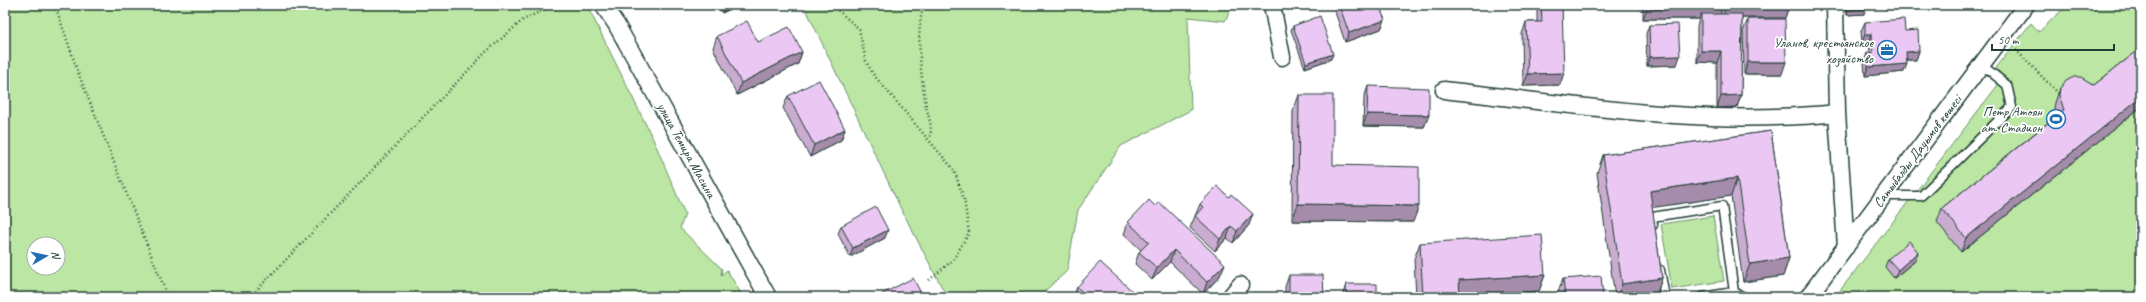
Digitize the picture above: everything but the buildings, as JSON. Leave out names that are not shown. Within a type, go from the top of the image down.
[{"type":"street","name":"улица Темира Масина","points":[[603,5],[616,24],[768,297]]},
{"type":"street","points":[[1272,5],[1282,57]]},
{"type":"street","points":[[1834,5],[1837,113],[1846,247]]},
{"type":"street","name":"Сатыбалды Дауымов көшесі","points":[[1808,297],[2026,5]]},
{"type":"street","points":[[1444,90],[1602,109],[1707,118],[1789,118],[1837,113]]},
{"type":"lane","points":[[1884,196],[1921,196],[2012,108],[2007,85],[1982,64]]},
{"type":"lane","points":[[1654,231],[1652,217],[1722,206],[1734,292]]},
{"type":"lane","points":[[1659,261],[1665,297]]},
{"type":"lane","points":[[1704,297],[1734,292],[1744,297]]},
{"type":"path","points":[[56,5],[79,75],[168,297]]},
{"type":"path","points":[[250,297],[486,52],[523,20],[553,5]]},
{"type":"path","points":[[832,5],[859,29],[866,62],[869,68],[954,170],[964,199],[969,232],[953,260],[928,281]]},
{"type":"path","points":[[924,5],[921,13],[920,38],[925,102],[932,125],[930,140]]},
{"type":"path","points":[[2013,47],[2060,95]]},
{"type":"green space","points":[[5,5],[587,5],[654,141],[685,214],[680,228],[722,269],[721,275],[727,270],[743,297],[5,297]]},
{"type":"green space","points":[[804,5],[1233,5],[1225,21],[1188,17],[1191,110],[1121,146],[1078,210],[1067,271],[1038,297],[947,297],[900,207]]},
{"type":"green space","name":"Петр Атоян ат. Стадион","points":[[2067,5],[2141,5],[2141,297],[1835,297],[2004,77],[1996,68],[2031,23],[2039,32]]},
{"type":"green space","points":[[1713,216],[1724,281],[1672,289],[1661,224]]},
{"type":"place","name":"Уланов, крестьянское хозяйство","points":[[1887,50]]},
{"type":"place","name":"Петр Атоян ат. Стадион","points":[[2056,119]]}]
